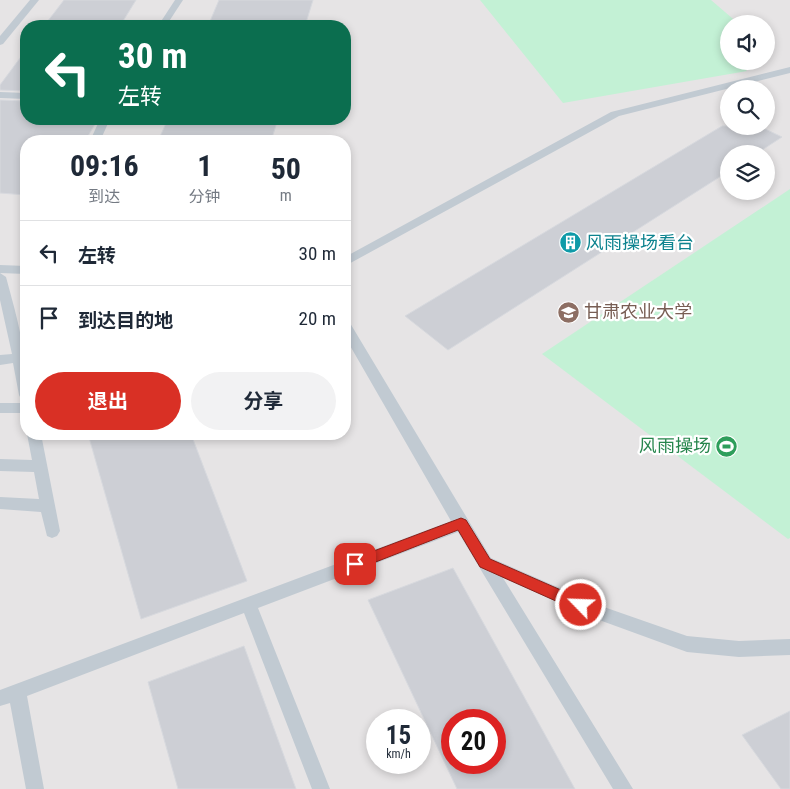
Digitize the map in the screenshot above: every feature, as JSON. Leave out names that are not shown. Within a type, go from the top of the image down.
[{"type":"lane","points":[[0,42],[35,0]]},
{"type":"lane","points":[[166,20],[179,0]]},
{"type":"lane","points":[[351,259],[615,114],[790,70]]},
{"type":"lane","points":[[0,95],[20,96]]},
{"type":"lane","points":[[0,269],[20,270]]},
{"type":"lane","points":[[0,277],[12,321],[20,363]]},
{"type":"lane","points":[[351,336],[461,524],[624,789]]},
{"type":"lane","points":[[0,360],[19,358]]},
{"type":"lane","points":[[0,408],[20,408]]},
{"type":"lane","points":[[35,440],[52,531]]},
{"type":"lane","points":[[0,465],[40,466]]},
{"type":"lane","points":[[0,503],[48,506]]},
{"type":"lane","points":[[35,789],[8,694],[461,524]]},
{"type":"lane","points":[[485,563],[597,612],[687,644],[739,649],[790,647]]},
{"type":"lane","points":[[249,605],[321,789]]},
{"type":"shaded area","name":"甘肃农业大学","points":[[0,0],[790,0],[790,789],[0,789]]},
{"type":"green space","points":[[480,0],[711,0],[728,15],[720,15],[720,70],[747,71],[563,103]]},
{"type":"green space","name":"风雨操场","points":[[790,189],[790,538],[788,539],[542,354]]},
{"type":"building","points":[[64,0],[136,0],[124,20],[49,20]]},
{"type":"building","points":[[219,0],[313,0],[307,20],[211,20]]},
{"type":"building","points":[[20,58],[20,91],[0,90],[0,85]]},
{"type":"building","points":[[0,100],[20,101],[20,125],[94,125],[89,135],[20,135],[20,195],[0,193]]},
{"type":"building","points":[[165,125],[276,125],[273,135],[161,135]]},
{"type":"building","name":"风雨操场看台","points":[[720,127],[720,135],[775,134],[782,137],[770,145],[720,145],[720,177],[448,350],[405,316]]},
{"type":"building","points":[[90,440],[193,440],[247,581],[141,619]]},
{"type":"building","points":[[453,568],[575,789],[457,789],[450,774],[506,774],[506,709],[441,709],[441,755],[431,734],[431,709],[419,709],[368,600]]},
{"type":"building","points":[[244,646],[296,789],[178,789],[148,682]]},
{"type":"building","points":[[790,711],[790,789],[781,789],[742,735]]},
{"type":"place","name":"风雨操场看台","points":[[570,243]]},
{"type":"place","name":"甘肃农业大学","points":[[568,312]]},
{"type":"place","name":"风雨操场","points":[[727,446]]},
{"type":"route","points":[[355,564],[461,524],[485,563],[581,605]]}]
